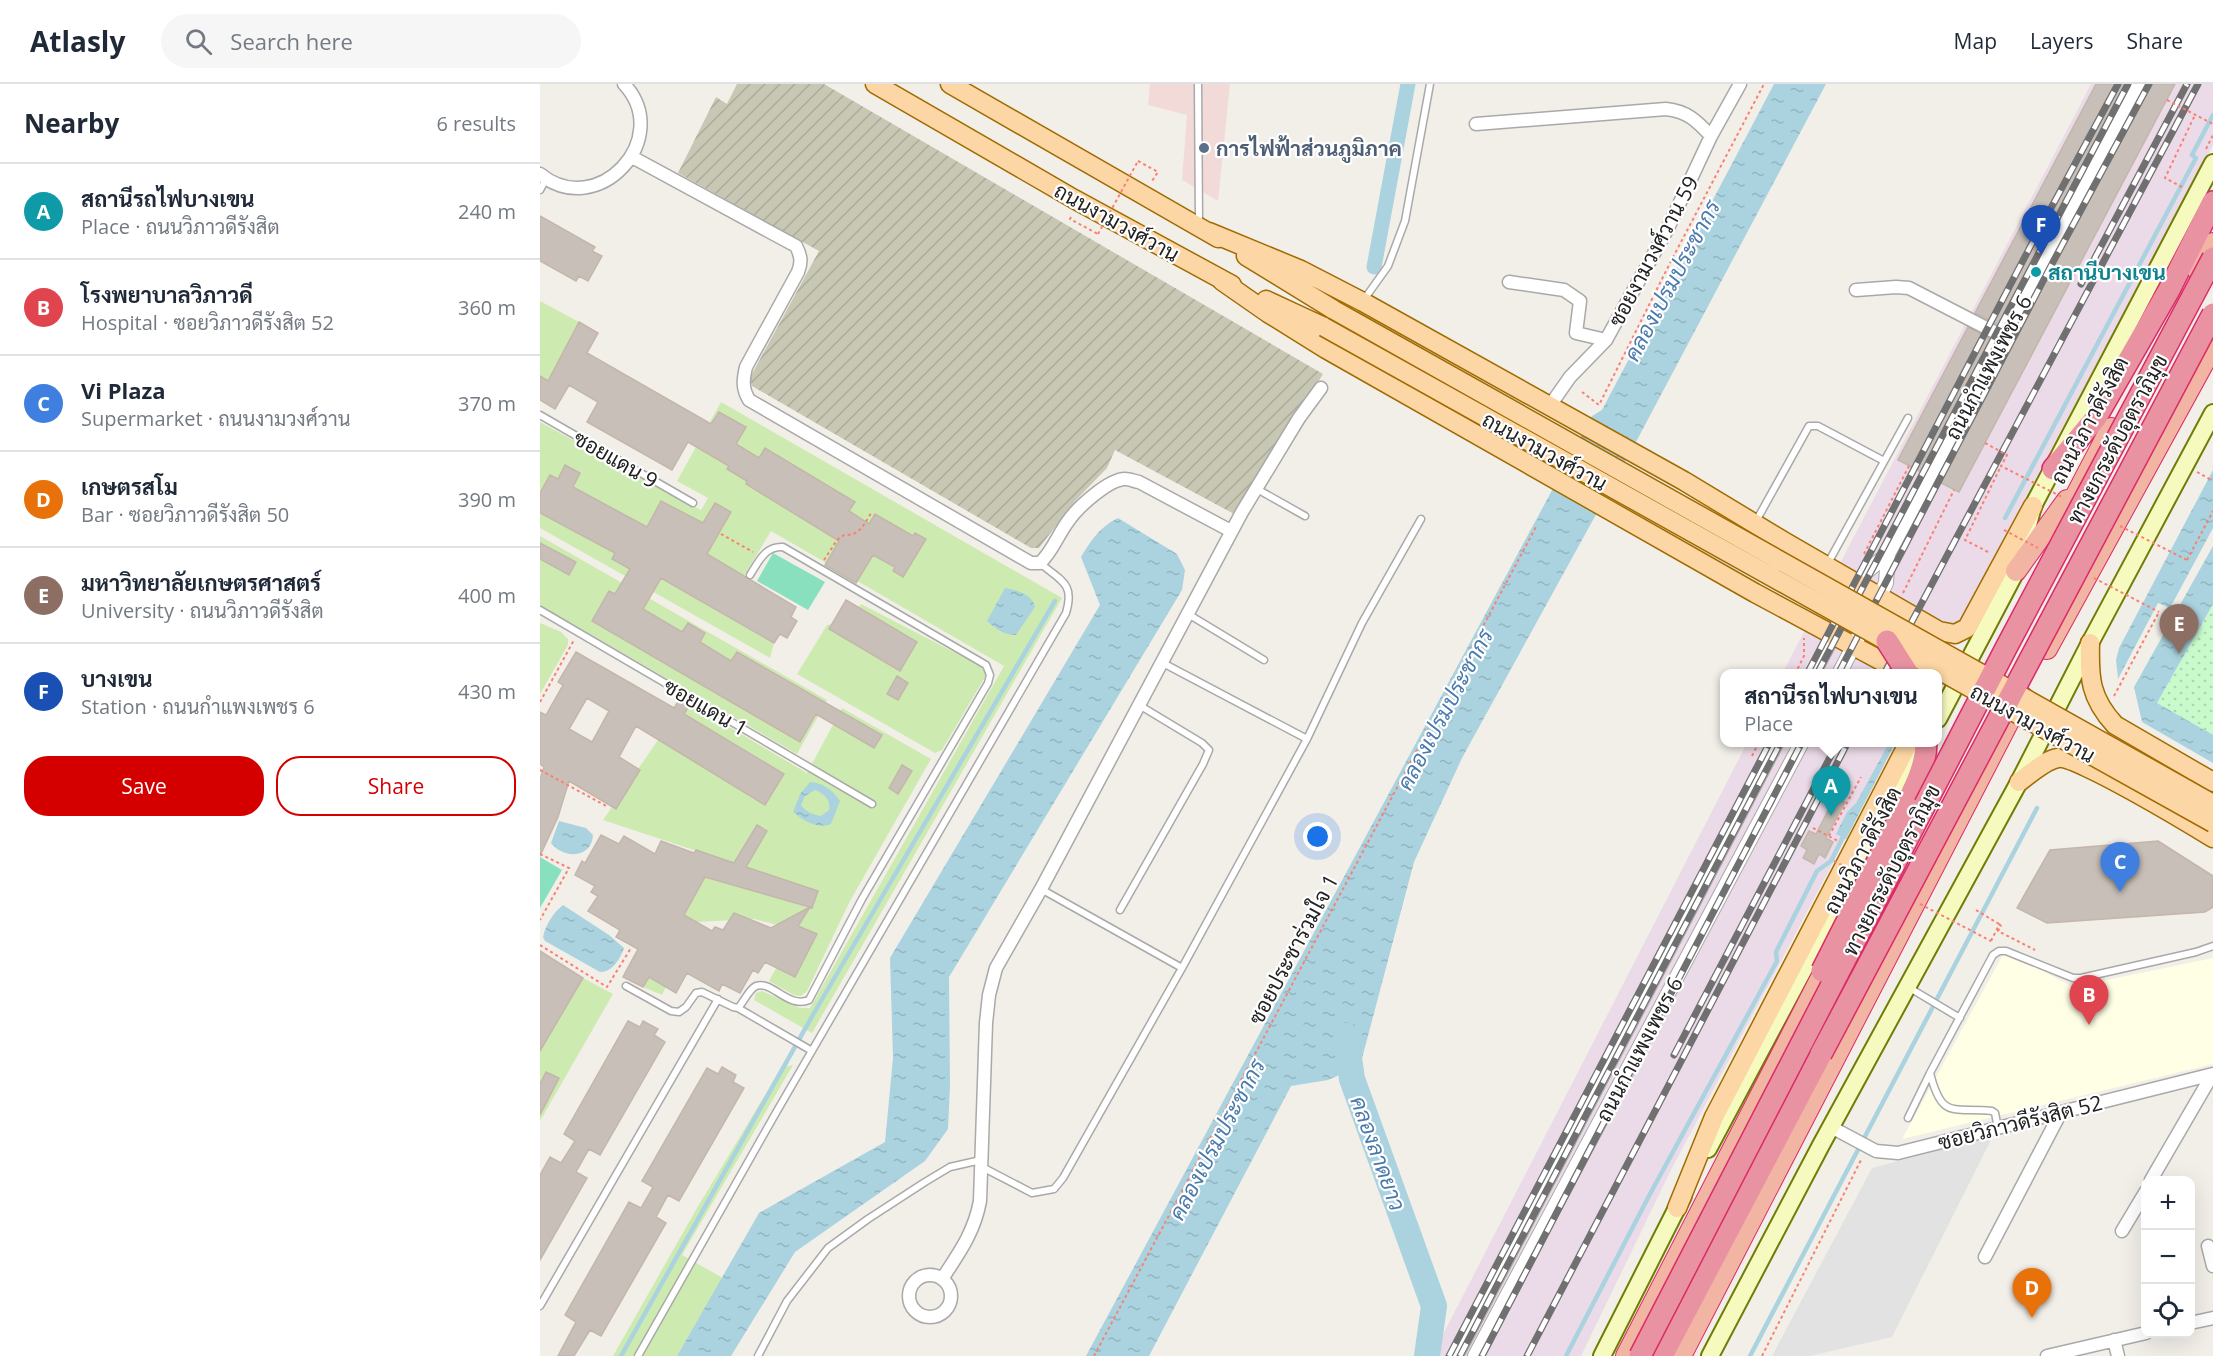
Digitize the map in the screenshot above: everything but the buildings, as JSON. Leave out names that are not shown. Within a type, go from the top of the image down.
[{"type":"highway","points":[[2053,469],[2095,419],[2169,290],[2213,202]]},
{"type":"highway","name":"ถนนวิภาวดีรังสิต","points":[[1626,1356],[1822,974],[2000,645],[2086,475],[2213,243]]},
{"type":"highway","name":"ทางยกระดับอุตราภิมุข","points":[[1639,1356],[1995,669],[2213,258]]},
{"type":"highway","name":"ทางยกระดับอุตราภิมุข","points":[[1662,1356],[2213,314]]},
{"type":"highway","points":[[1681,1356],[2039,664],[2213,346]]},
{"type":"highway","points":[[2016,571],[2086,475]]},
{"type":"highway","points":[[1887,641],[1905,669]]},
{"type":"highway","points":[[1639,1356],[1731,1152],[1918,780],[1926,747]]},
{"type":"main road","name":"ถนนงามวงศ์วาน","points":[[875,84],[1222,281],[1324,327],[1937,669]]},
{"type":"main road","name":"ถนนงามวงศ์วาน","points":[[950,84],[1204,230],[1334,310],[2213,804]]},
{"type":"main road","name":"ถนนวิภาวดีรังสิต","points":[[1942,711],[2016,571],[2029,498],[2053,469],[2208,158]]},
{"type":"main road","points":[[1204,230],[1301,270],[1363,302],[1684,481],[1939,631],[1955,634],[1967,628],[2029,498]]},
{"type":"main road","points":[[1222,281],[1326,349],[1516,459],[1893,669]]},
{"type":"main road","points":[[1710,1356],[1831,1127],[2019,782],[2090,643],[2213,413]]},
{"type":"main road","points":[[1755,593],[1781,601],[1791,598],[1807,566],[1804,559],[1785,542]]},
{"type":"main road","points":[[2090,643],[2089,674],[2094,694],[2106,715],[2115,725],[2213,782]]},
{"type":"main road","name":"ถนนงามวงศ์วาน","points":[[1942,672],[2213,823]]},
{"type":"main road","points":[[2103,776],[2092,762],[2088,746],[2094,731],[2100,727],[2115,725]]},
{"type":"main road","points":[[1677,1209],[1714,1117],[1906,747]]},
{"type":"main road","name":"ถนนวิภาวดีรังสิต","points":[[1602,1356],[1677,1209],[1922,747]]},
{"type":"main road","points":[[2019,782],[2057,758],[2068,758],[2213,838]]},
{"type":"street","points":[[542,181],[584,188],[603,183],[620,172],[632,157],[639,139],[641,121],[636,102],[624,84]]},
{"type":"street","name":"ซอยงามวงศ์วาน 59","points":[[1549,406],[1570,377],[1606,340],[1668,228],[1711,136],[1740,84]]},
{"type":"street","name":"ถนนกำแพงเพชร 6","points":[[1816,669],[1866,572],[1888,554],[2138,84]]},
{"type":"street","points":[[1476,124],[1666,109],[1679,110],[1692,117],[1711,136]]},
{"type":"street","points":[[632,157],[796,246],[801,263],[798,272],[746,367],[742,381],[749,400],[1031,563],[1040,563],[1046,557],[1069,519],[1089,500],[1111,484],[1124,479],[1139,482],[1232,531]]},
{"type":"street","points":[[1509,282],[1563,290],[1580,301],[1576,333],[1606,340]]},
{"type":"street","points":[[1856,290],[1909,288],[2004,337]]},
{"type":"street","points":[[942,1279],[962,1250],[976,1223],[980,1202],[989,995],[996,968],[1041,889],[1256,488],[1299,418],[1321,388]]},
{"type":"street","name":"ถนนกำแพงเพชร 6","points":[[1842,669],[1886,584],[1888,554]]},
{"type":"street","name":"ถนนกำแพงเพชร 6","points":[[1456,1356],[1774,747]]},
{"type":"street","name":"ถนนกำแพงเพชร 6","points":[[1475,1356],[1799,747]]},
{"type":"street","points":[[2153,1176],[2212,1074]]},
{"type":"street","name":"ซอยวิภาวดีรังสิต 52","points":[[1831,1127],[1868,1146],[1887,1153],[1898,1153],[2212,1074]]},
{"type":"street","points":[[1985,1257],[2061,1112]]},
{"type":"street","points":[[2122,1231],[2141,1198]]},
{"type":"street","points":[[2208,1246],[2213,1266]]},
{"type":"street","points":[[2195,1322],[2213,1318]]},
{"type":"street","points":[[2047,1356],[2141,1334]]},
{"type":"street","points":[[2114,1340],[2118,1356]]},
{"type":"lane","points":[[1198,84],[1204,230]]},
{"type":"lane","points":[[1363,302],[1388,266],[1405,221],[1430,84]]},
{"type":"lane","name":"ซอยแดน 9","points":[[540,415],[693,503]]},
{"type":"lane","points":[[1826,566],[1908,418]]},
{"type":"lane","points":[[1755,524],[1809,426],[1818,426],[1884,461]]},
{"type":"lane","points":[[1256,488],[1305,516]]},
{"type":"lane","points":[[758,1356],[787,1301],[828,1248],[868,1219],[950,1167],[981,1164],[1032,1193],[1054,1189],[1063,1178],[1182,968],[1307,739],[1362,623],[1421,519]]},
{"type":"lane","points":[[738,1008],[751,989],[757,985],[765,986],[790,1000],[802,1003],[809,1000],[862,899],[988,683],[990,675],[986,665],[974,657],[783,547],[771,548],[750,575]]},
{"type":"lane","points":[[638,1356],[1066,613],[1070,592],[1066,585],[1040,563]]},
{"type":"lane","name":"ซอยแดน 1","points":[[540,610],[872,804]]},
{"type":"lane","points":[[1187,613],[1264,660]]},
{"type":"lane","points":[[1161,662],[1307,739]]},
{"type":"lane","points":[[1120,910],[1209,750],[1203,743],[1138,705]]},
{"type":"lane","points":[[1041,889],[1182,968]]},
{"type":"lane","points":[[1908,1118],[1993,955],[2000,951],[2006,951],[2073,978],[2081,978],[2213,946]]},
{"type":"lane","points":[[626,986],[671,1011],[679,1012],[686,1007],[696,993],[702,992],[738,1008],[812,1051]]},
{"type":"lane","points":[[1907,987],[1960,1018]]},
{"type":"lane","points":[[540,1306],[718,999]]},
{"type":"lane","points":[[1930,1073],[1934,1089],[1942,1104],[1957,1110],[1992,1111],[1995,1113],[1998,1128]]},
{"type":"path","points":[[1582,392],[1599,405],[1764,84]]},
{"type":"path","points":[[2167,100],[2213,124]]},
{"type":"path","points":[[2183,188],[2164,178],[2195,115]]},
{"type":"path","points":[[2208,158],[2213,135]]},
{"type":"path","points":[[1070,219],[1098,234],[1138,161],[1158,172]]},
{"type":"path","points":[[1860,559],[1909,466]]},
{"type":"path","points":[[1993,544],[1990,553],[1965,540],[2001,466]]},
{"type":"path","points":[[2029,498],[2031,480]]},
{"type":"path","points":[[1922,557],[1954,490]]},
{"type":"path","points":[[2187,560],[2213,511]]},
{"type":"path","points":[[819,567],[837,540],[844,535],[858,532],[871,513]]},
{"type":"path","name":"ซอยประชาร่วมใจ 1","points":[[1094,1356],[1537,525]]},
{"type":"path","points":[[721,534],[762,557]]},
{"type":"path","points":[[2112,699],[2159,612]]},
{"type":"path","points":[[540,702],[578,633]]},
{"type":"path","points":[[1798,669],[1804,656],[1805,640],[1802,634]]},
{"type":"path","points":[[540,770],[608,807]]},
{"type":"path","points":[[1829,836],[1861,777]]},
{"type":"path","points":[[1813,828],[1843,844]]},
{"type":"path","points":[[540,854],[569,868],[540,920]]},
{"type":"path","points":[[1976,910],[1999,924]]},
{"type":"path","points":[[1991,941],[1999,924]]},
{"type":"path","points":[[1999,924],[2001,926],[1998,932],[2039,952]]},
{"type":"path","points":[[540,945],[607,987],[631,948]]},
{"type":"path","points":[[1762,1356],[1868,1146]]},
{"type":"shaded area","points":[[737,84],[824,84],[1323,374],[1236,515],[1115,450],[1107,468],[1075,501],[1039,548],[1031,548],[752,386],[750,379],[753,372],[819,251],[678,173],[716,97],[727,104]]},
{"type":"shaded area","name":"การไฟฟ้าส่วนภูมิภาค","points":[[1150,84],[1230,84],[1218,201],[1182,180],[1187,115],[1148,105]]},
{"type":"shaded area","points":[[2091,84],[2213,84],[2213,145],[1934,669],[1785,669]]},
{"type":"shaded area","points":[[1745,747],[1894,747],[1671,1170],[1581,1356],[1432,1356]]},
{"type":"shaded area","points":[[2005,951],[2073,987],[2213,958],[2213,1064],[1902,1139]]},
{"type":"shaded area","points":[[1993,1136],[1892,1337],[1810,1356],[1772,1356],[1872,1168]]},
{"type":"green space","points":[[540,301],[579,322],[548,381],[540,376]]},
{"type":"green space","points":[[721,402],[1062,598],[812,1033],[754,1000],[756,993],[762,991],[800,1008],[810,1008],[1004,666],[771,531],[744,576],[683,590],[774,643],[770,658],[540,528],[540,422],[701,510],[708,498],[677,481]]},
{"type":"green space","points":[[540,536],[827,700],[797,754],[540,607]]},
{"type":"green space","points":[[773,553],[825,582],[808,610],[757,581]]},
{"type":"green space","points":[[861,604],[985,670],[985,677],[942,750],[935,753],[797,674],[827,625],[848,622]]},
{"type":"green space","points":[[2213,604],[2213,735],[2157,703]]},
{"type":"green space","points":[[540,623],[561,632],[568,639],[568,645],[540,694]]},
{"type":"green space","points":[[688,708],[697,708],[807,773],[842,708],[931,759],[850,901],[807,991],[801,996],[794,995],[769,981],[797,930],[754,919],[697,922],[662,995],[643,987],[705,877],[811,908],[818,891],[603,820],[658,740]]},
{"type":"green space","points":[[540,857],[562,870],[540,908]]},
{"type":"green space","points":[[583,978],[613,994],[540,1121],[540,1042]]},
{"type":"green space","points":[[793,1065],[682,1255],[723,1278],[677,1356],[613,1356],[697,1208],[782,1067]]},
{"type":"water","name":"คลองเปรมประชากร","points":[[1774,84],[1826,84],[1637,440],[1462,758],[1414,862],[1360,1066],[1328,1080],[1291,1086],[1149,1356],[1086,1356],[1592,416],[1602,410]]},
{"type":"water","points":[[2213,470],[2213,528],[2170,608],[2158,603],[2118,679],[2116,660],[2119,648]]},
{"type":"water","points":[[1118,518],[1177,554],[1185,570],[1182,590],[949,977],[948,1129],[925,1161],[795,1252],[731,1356],[677,1356],[759,1213],[885,1142],[893,1058],[890,958],[1100,605],[1081,557],[1097,534]]},
{"type":"water","points":[[2213,546],[2213,604],[2157,703],[2213,735],[2213,763],[2142,722],[2134,687]]},
{"type":"water","points":[[1005,588],[1028,596],[1035,607],[1016,635],[1000,631],[987,621]]},
{"type":"water","points":[[1887,747],[1893,747],[1846,839],[1836,834],[1847,812],[1856,803]]},
{"type":"water","points":[[810,782],[823,785],[834,793],[840,801],[831,824],[815,825],[793,812],[800,794]],"holes":[[[815,790],[826,797],[829,803],[829,810],[821,816],[801,805],[805,796]]]},
{"type":"water","points":[[559,821],[586,828],[593,835],[588,849],[569,854],[556,848],[551,843]]},
{"type":"water","points":[[563,905],[609,935],[624,948],[618,960],[609,970],[600,972],[545,941],[543,937],[548,923]]},
{"type":"waterway","points":[[1374,267],[1408,84]]},
{"type":"waterway","points":[[2005,518],[2196,158],[2192,155],[2213,115]]},
{"type":"waterway","points":[[621,1356],[814,1013],[1055,601]]},
{"type":"waterway","points":[[1750,1356],[2037,808]]},
{"type":"waterway","points":[[1566,1356],[1650,1194],[1777,961],[1776,952],[1817,871],[1831,861],[1845,833]]},
{"type":"waterway","name":"คลองลาดยาว","points":[[1346,1036],[1352,1079],[1434,1306],[1427,1356]]},
{"type":"railway","points":[[1810,669],[2118,84]]},
{"type":"railway","points":[[1820,669],[2128,84]]},
{"type":"railway","points":[[1841,669],[2053,262],[2149,84]]},
{"type":"railway","points":[[2081,284],[2187,84]]},
{"type":"railway","points":[[1887,669],[2198,84]]},
{"type":"railway","points":[[1449,1356],[1767,747]]},
{"type":"railway","points":[[1460,1356],[1778,747]]},
{"type":"railway","points":[[1482,1356],[1799,747]]},
{"type":"railway","points":[[1674,1055],[1835,747]]},
{"type":"railway","points":[[1527,1356],[1845,747]]},
{"type":"place","name":"การไฟฟ้าส่วนภูมิภาค","points":[[1204,148]]},
{"type":"place","name":"บางเขน","points":[[2041,255]]},
{"type":"place","name":"สถานีบางเขน","points":[[2036,272]]},
{"type":"place","name":"มหาวิทยาลัยเกษตรศาสตร์","points":[[2179,654]]},
{"type":"place","name":"สถานีรถไฟบางเขน","points":[[1831,816]]},
{"type":"place","name":"Vi Plaza","points":[[2120,892]]},
{"type":"place","name":"โรงพยาบาลวิภาวดี","points":[[2089,1025]]},
{"type":"place","name":"เกษตรสโม","points":[[2032,1318]]}]
